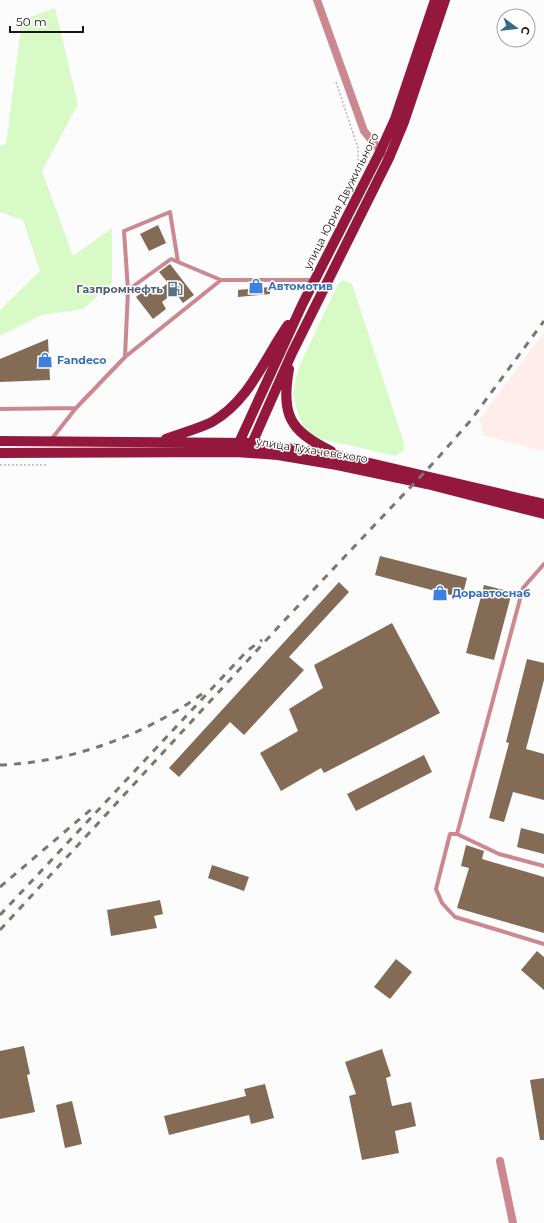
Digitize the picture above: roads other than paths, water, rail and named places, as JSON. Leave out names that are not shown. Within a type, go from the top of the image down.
[{"type":"main road","name":"улица Юрия Двужильного","points":[[250,447],[384,155],[394,119],[435,0]]},
{"type":"main road","name":"улица Юрия Двужильного","points":[[236,452],[239,442],[302,305],[384,155],[404,122],[445,0]]},
{"type":"main road","points":[[159,442],[210,423],[238,403],[253,383],[276,342],[302,305]]},
{"type":"main road","points":[[292,353],[286,390],[290,417],[298,431],[316,444],[340,456]]},
{"type":"main road","name":"улица Тухачевского","points":[[0,442],[239,442],[250,447],[427,484],[544,514]]},
{"type":"main road","name":"улица Тухачевского","points":[[0,452],[236,452],[250,447],[340,456],[544,504]]},
{"type":"street","points":[[317,0],[364,131],[384,155]]},
{"type":"street","points":[[500,1161],[514,1223]]},
{"type":"lane","points":[[125,356],[128,290],[124,231],[170,212],[178,262]]},
{"type":"lane","points":[[128,290],[171,259],[221,280],[315,280]]},
{"type":"lane","points":[[50,441],[76,408],[125,356],[221,280]]},
{"type":"lane","points":[[0,409],[76,408]]},
{"type":"lane","points":[[457,834],[524,588],[544,564]]},
{"type":"lane","points":[[544,866],[499,854],[457,834],[450,834],[436,890],[442,903],[455,917],[544,944]]},
{"type":"railway","points":[[0,930],[282,623],[437,459],[471,420],[544,321]]},
{"type":"railway","points":[[0,915],[247,651],[262,640]]},
{"type":"railway","points":[[0,765],[54,759],[106,744],[156,722],[202,694]]},
{"type":"railway","points":[[0,887],[95,806]]},
{"type":"place","name":"Автомотив","points":[[256,286]]},
{"type":"place","name":"Газпромнефть","points":[[175,289]]},
{"type":"place","name":"Fandeco","points":[[45,360]]},
{"type":"place","name":"Доравтоснаб","points":[[440,593]]}]
